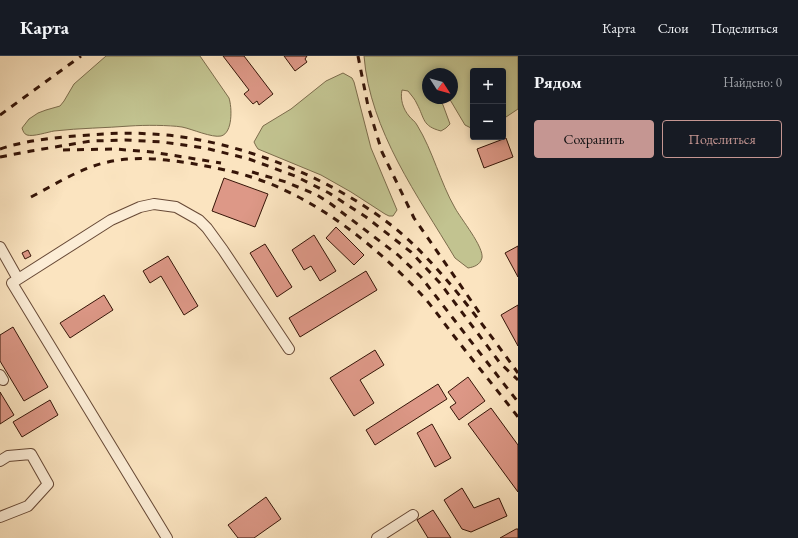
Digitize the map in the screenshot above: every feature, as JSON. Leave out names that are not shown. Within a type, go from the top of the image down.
[{"type":"street","points":[[15,281],[111,220],[140,207],[154,204],[176,207],[199,220],[207,228],[289,349]]},
{"type":"street","points":[[0,246],[15,281],[167,538]]},
{"type":"street","points":[[0,461],[8,456],[31,454],[48,484],[28,506],[0,517]]},
{"type":"street","points":[[377,538],[413,515]]},
{"type":"green space","points":[[106,56],[200,56],[229,98],[231,119],[228,130],[225,134],[217,136],[207,135],[182,127],[142,125],[64,130],[33,135],[25,134],[22,128],[29,119],[38,113],[60,106],[74,84]]},
{"type":"green space","points":[[364,56],[518,56],[518,109],[506,117],[506,68],[470,68],[470,128],[465,125],[453,104],[458,104],[458,68],[422,68],[422,104],[442,104],[450,124],[441,131],[430,127],[427,124],[416,102],[408,91],[402,90],[401,93],[402,104],[405,110],[423,135],[455,208],[472,233],[482,253],[480,262],[476,265],[468,268],[455,258],[412,187],[386,137],[368,84]]},
{"type":"green space","points":[[343,73],[352,78],[354,82],[371,148],[397,210],[393,216],[385,214],[321,175],[258,149],[254,142],[263,126],[291,109],[326,81]]},
{"type":"building","points":[[223,56],[244,56],[273,94],[259,105],[257,101],[253,104],[244,94],[249,90]]},
{"type":"building","points":[[284,56],[307,56],[305,59],[307,62],[295,71]]},
{"type":"building","points":[[506,138],[513,157],[484,168],[477,149],[501,140],[506,140]]},
{"type":"building","points":[[224,178],[268,194],[255,227],[212,211]]},
{"type":"building","points":[[336,227],[364,255],[354,265],[326,238]]},
{"type":"building","points":[[314,235],[336,271],[320,281],[311,266],[304,270],[292,250]]},
{"type":"building","points":[[265,244],[292,287],[277,297],[250,253]]},
{"type":"building","points":[[518,246],[518,277],[505,253]]},
{"type":"building","points":[[28,250],[31,256],[25,259],[22,253]]},
{"type":"building","points":[[168,256],[198,306],[184,315],[161,276],[150,283],[143,271]]},
{"type":"building","points":[[366,271],[377,290],[300,337],[289,318]]},
{"type":"building","points":[[104,295],[113,310],[70,338],[60,323]]},
{"type":"building","points":[[518,305],[518,346],[501,315]]},
{"type":"building","points":[[13,327],[48,387],[24,401],[0,361],[0,335]]},
{"type":"building","points":[[375,350],[384,365],[360,380],[374,403],[354,416],[330,378]]},
{"type":"building","points":[[468,377],[485,401],[459,420],[450,407],[456,403],[448,392]]},
{"type":"building","points":[[438,384],[447,399],[375,445],[366,430]]},
{"type":"building","points":[[0,392],[14,415],[0,424]]},
{"type":"building","points":[[50,400],[58,415],[22,437],[13,422]]},
{"type":"building","points":[[491,408],[518,445],[518,492],[468,424]]},
{"type":"building","points":[[432,424],[451,458],[435,467],[417,433]]},
{"type":"building","points":[[462,488],[474,508],[499,498],[507,516],[471,532],[462,529],[444,500]]},
{"type":"building","points":[[266,497],[281,519],[254,538],[238,538],[228,525]]},
{"type":"building","points":[[433,510],[451,538],[428,538],[417,520]]},
{"type":"building","points":[[518,529],[518,538],[500,538]]},
{"type":"railway","points":[[0,115],[81,56]]},
{"type":"railway","points":[[358,56],[368,106],[382,152],[414,218],[481,315]]},
{"type":"railway","points":[[0,149],[28,142],[66,137],[132,133],[151,134],[185,137],[220,144],[292,168],[359,202],[388,223],[414,245],[456,291],[518,373]]},
{"type":"railway","points":[[0,157],[91,141],[125,140],[162,142],[205,148],[249,159],[295,176],[329,193],[366,217],[411,252],[440,283],[500,363],[518,380]]},
{"type":"railway","points":[[63,150],[115,149],[152,152],[221,163]]},
{"type":"railway","points":[[31,197],[88,168],[108,162],[131,159],[166,160],[201,165],[242,174],[272,185],[296,196],[342,224],[403,275],[430,304],[518,417]]},
{"type":"railway","points":[[252,172],[286,182],[317,195],[398,255],[421,277],[518,402]]}]
